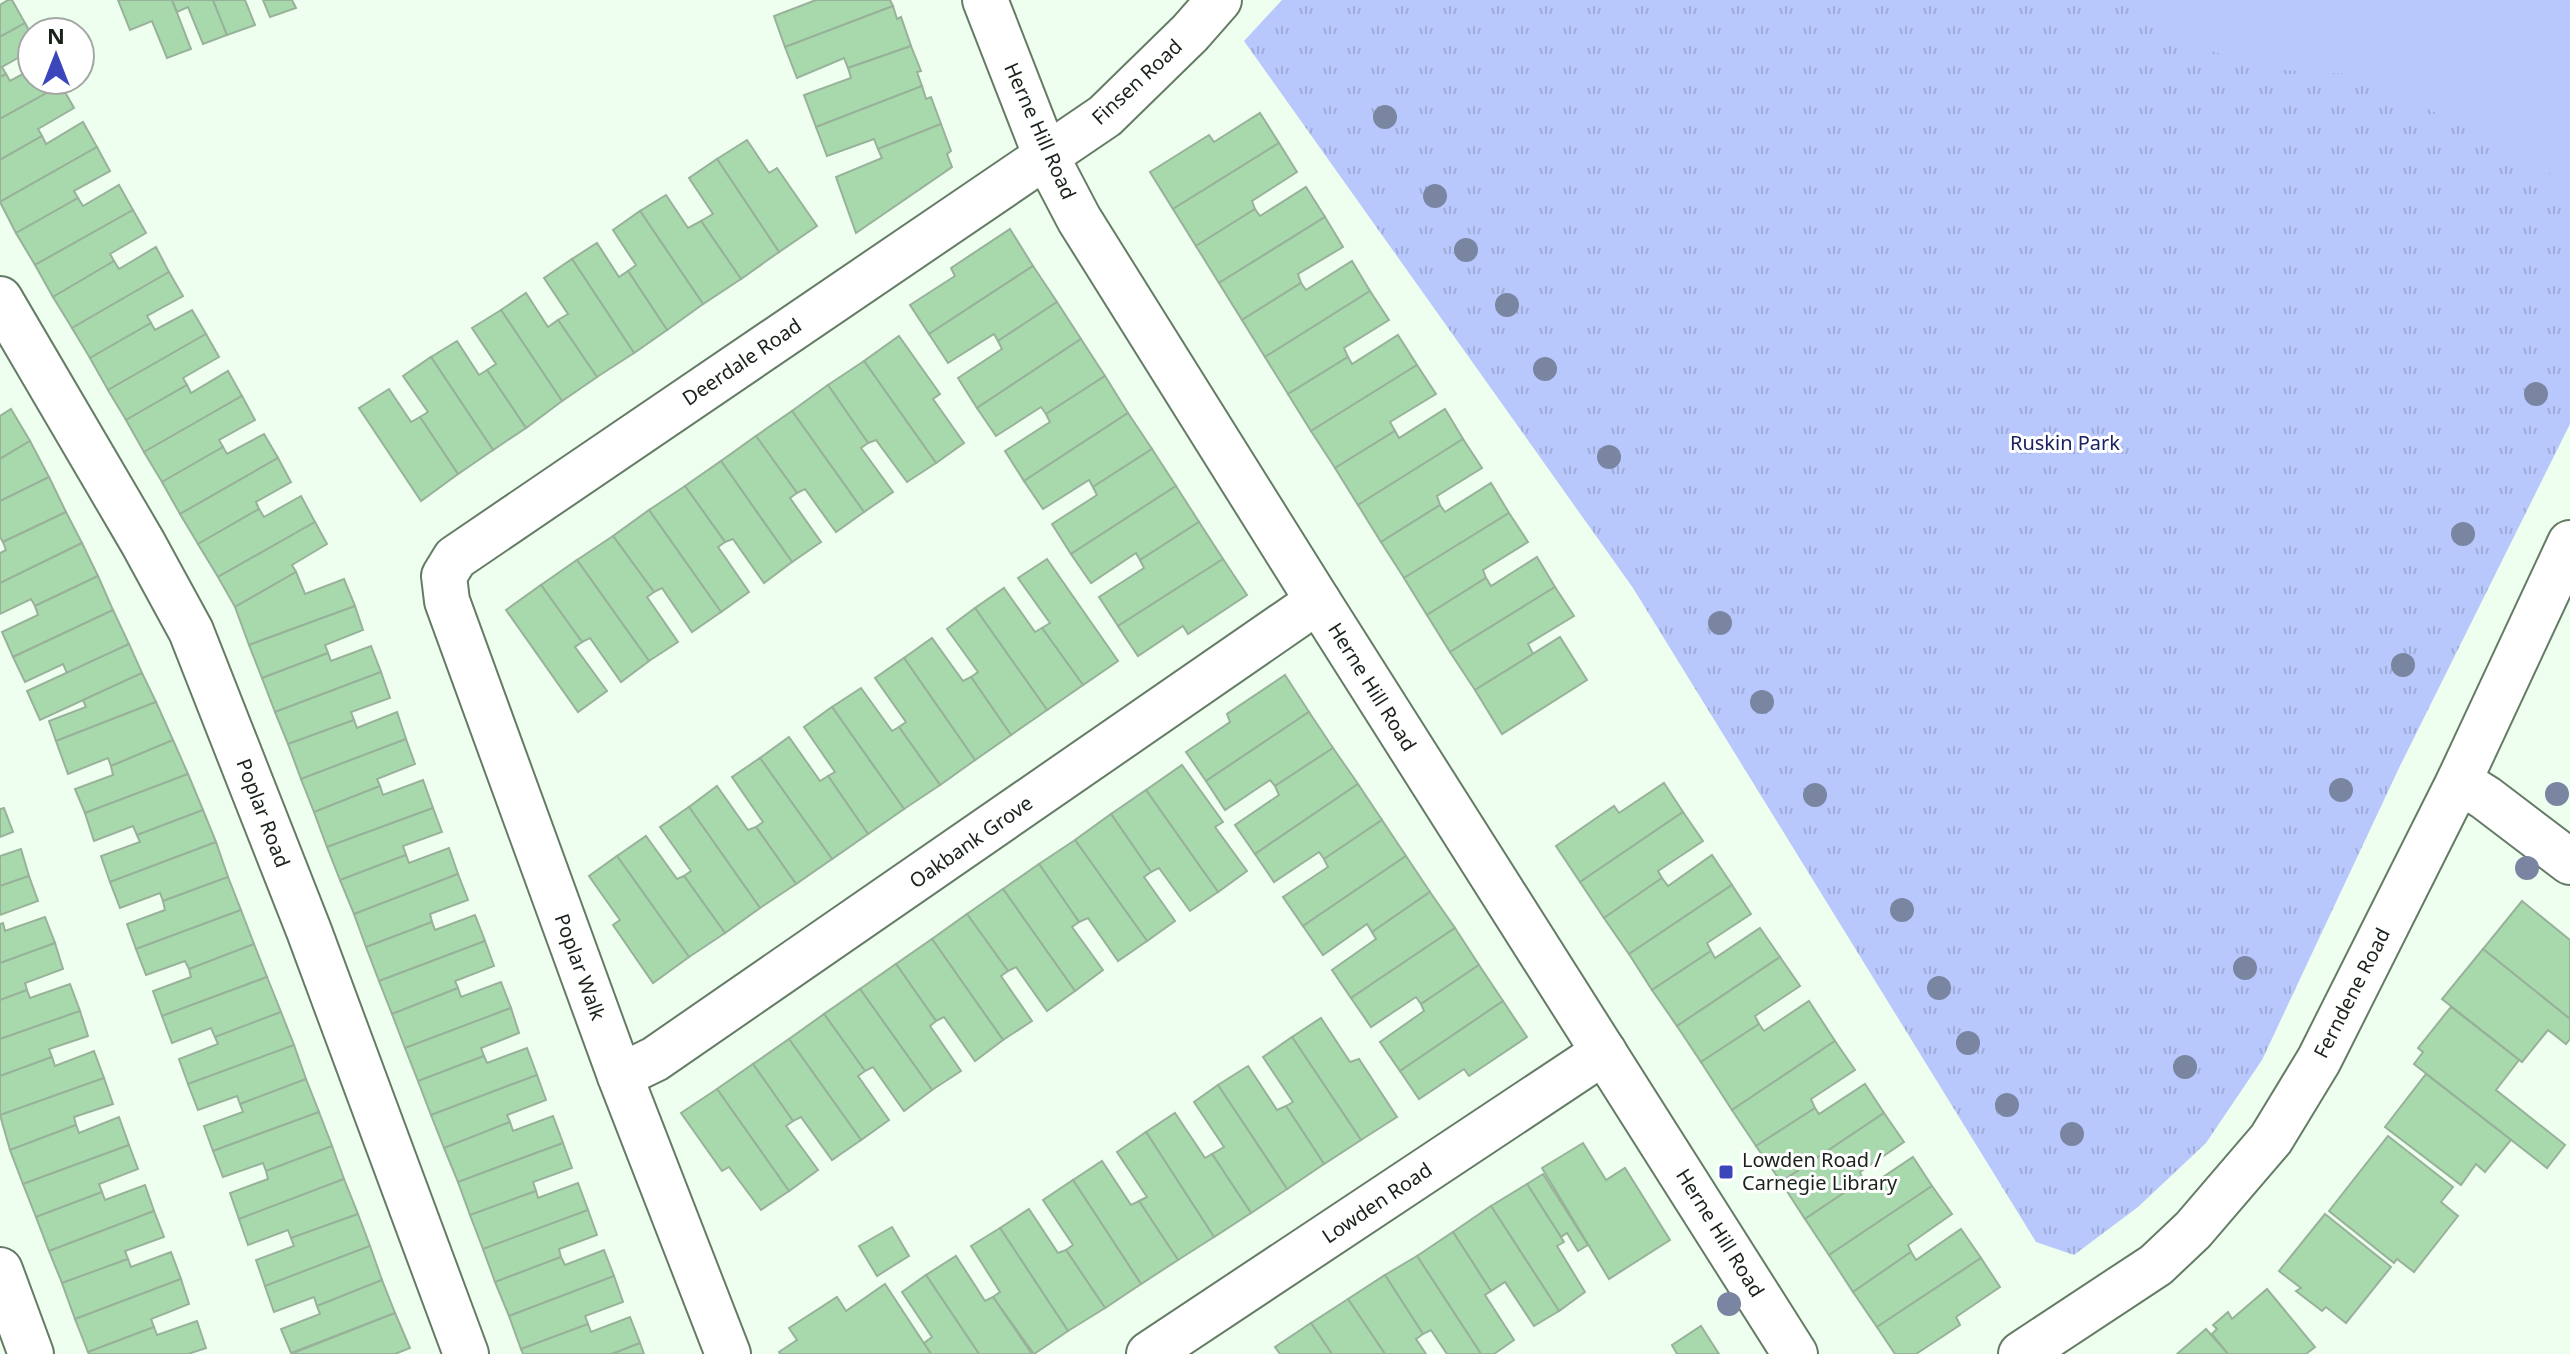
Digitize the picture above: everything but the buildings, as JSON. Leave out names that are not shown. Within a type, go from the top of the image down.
[{"type":"street","name":"Herne Hill Road","points":[[985,0],[1045,154],[1079,219],[1795,1354]]},
{"type":"street","name":"Finsen Road","points":[[1045,154],[1105,116],[1190,33],[1219,0]]},
{"type":"street","name":"Deerdale Road","points":[[444,576],[455,558],[1045,154]]},
{"type":"street","name":"Poplar Road","points":[[0,299],[191,631],[309,931],[466,1354]]},
{"type":"street","name":"Ferndene Road","points":[[2021,1354],[2156,1265],[2193,1230],[2271,1139],[2319,1060],[2459,781],[2570,543]]},
{"type":"street","name":"Poplar Walk","points":[[444,576],[447,601],[620,1076],[728,1354]]},
{"type":"street","name":"Oakbank Grove","points":[[620,1076],[655,1059],[1318,601]]},
{"type":"street","points":[[2459,781],[2570,862]]},
{"type":"street","name":"Lowden Road","points":[[1149,1354],[1604,1052]]},
{"type":"street","points":[[0,1270],[31,1354]]},
{"type":"green space","name":"Ruskin Park","points":[[1282,0],[2570,0],[2570,424],[2399,768],[2262,1060],[2206,1143],[2138,1207],[2074,1255],[2036,1242],[1633,588],[1244,41]]},
{"type":"green space","points":[[2116,0],[2570,0],[2570,184],[2364,75],[2284,70],[2214,52],[2149,22]]},
{"type":"place","name":"Lowden Road / Carnegie Library","points":[[1726,1172]]}]
